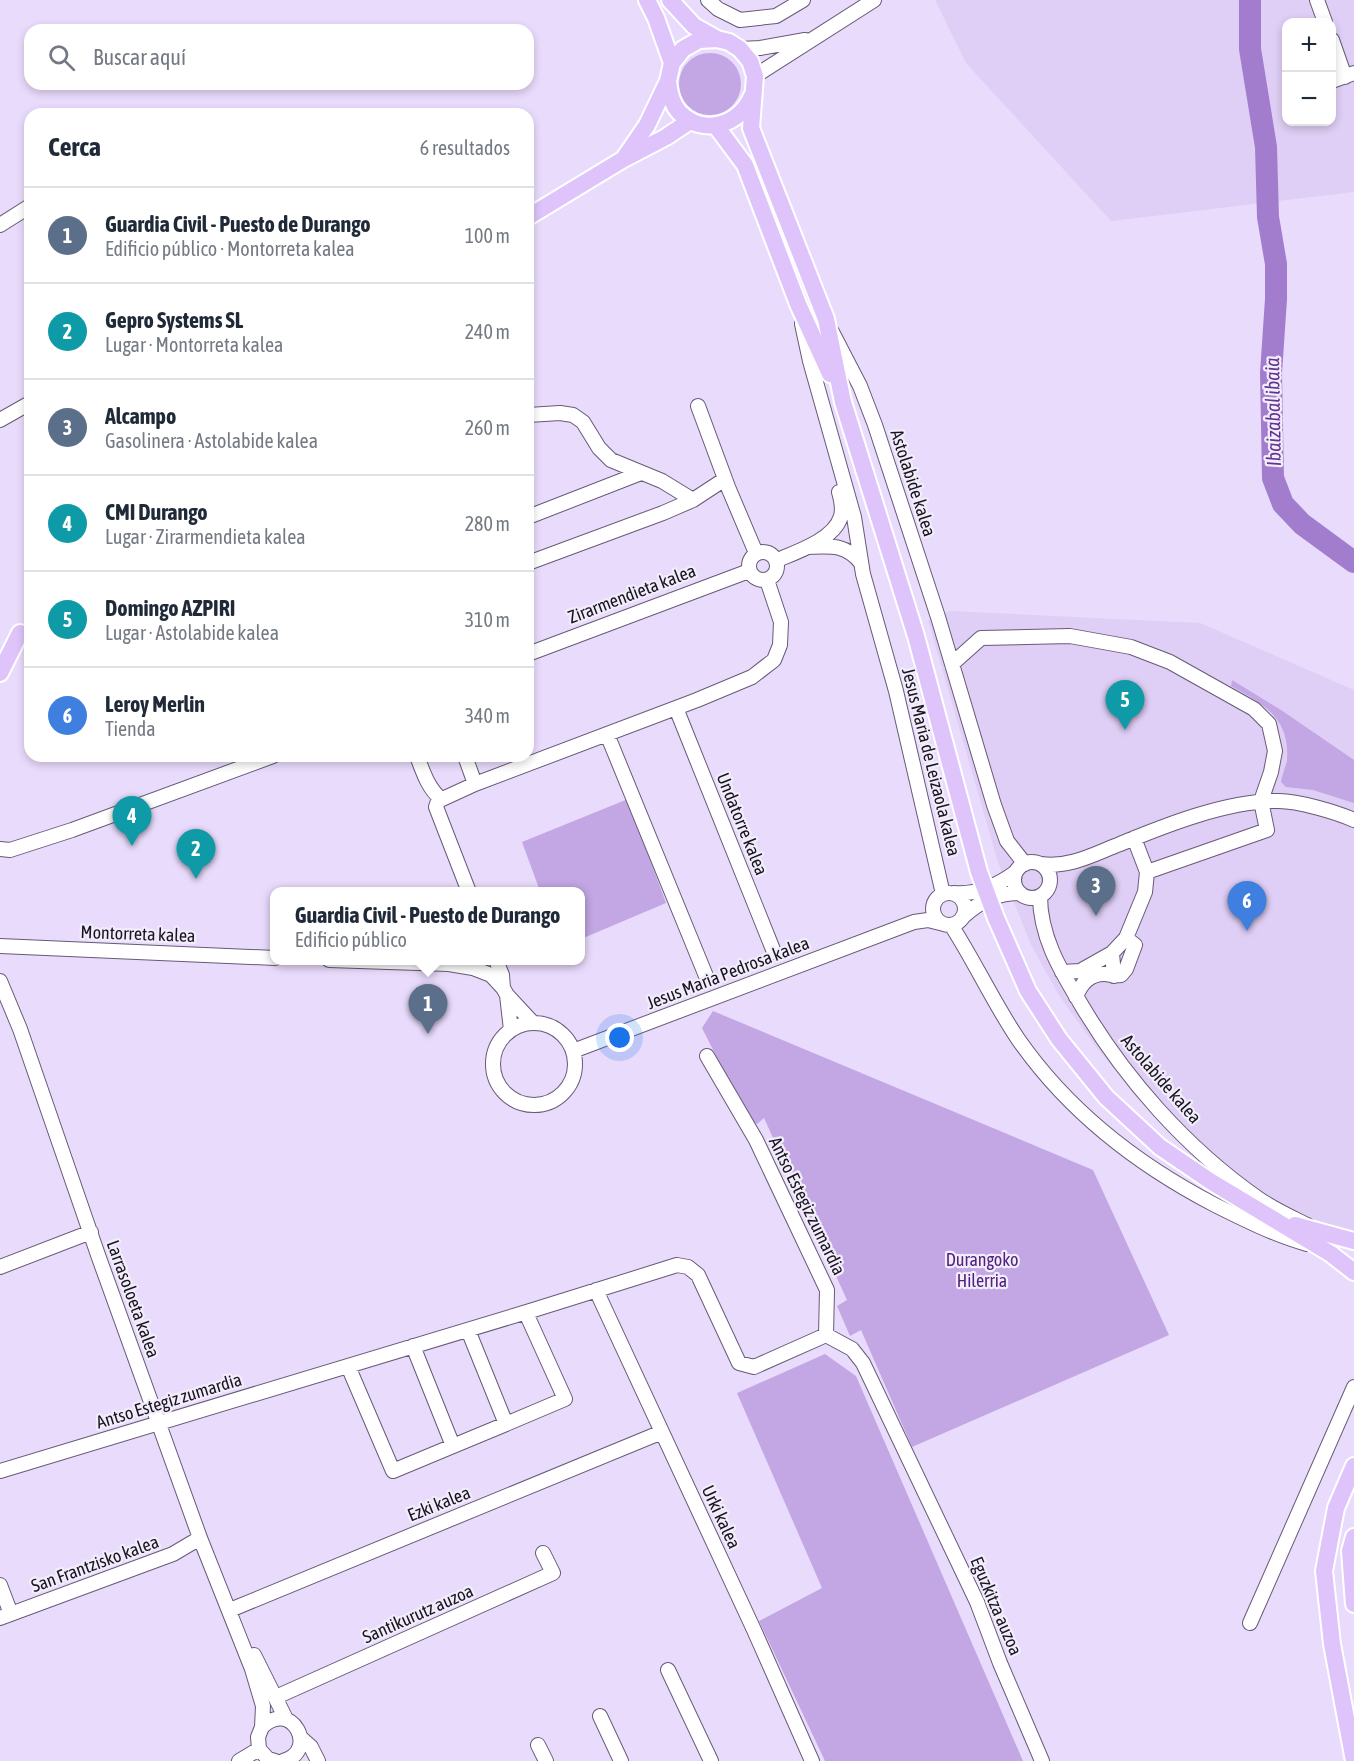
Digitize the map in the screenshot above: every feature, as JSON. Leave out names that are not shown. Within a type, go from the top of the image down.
[{"type":"main road","points":[[647,0],[672,63]]},
{"type":"main road","points":[[670,0],[694,26],[717,39],[729,42],[740,49],[750,61],[755,82],[751,129],[826,319],[843,402],[910,613],[979,872],[1028,991],[1059,1040],[1106,1097],[1160,1147],[1210,1181],[1276,1219],[1321,1240],[1354,1272]]},
{"type":"main road","points":[[622,160],[647,125],[668,81],[672,63],[683,49],[699,40],[717,39]]},
{"type":"main road","points":[[668,81],[670,97],[678,111],[690,121],[716,126],[734,120],[748,107],[755,82]]},
{"type":"main road","points":[[534,212],[690,121]]},
{"type":"main road","points":[[716,126],[745,165],[798,304],[843,402]]},
{"type":"main road","points":[[0,649],[24,630]]},
{"type":"main road","points":[[0,673],[24,631]]},
{"type":"main road","points":[[1321,1240],[1354,1242]]},
{"type":"main road","points":[[1354,1466],[1336,1508],[1324,1571],[1332,1644],[1354,1761]]},
{"type":"main road","points":[[1354,1538],[1350,1551],[1354,1604]]},
{"type":"street","points":[[708,0],[718,9],[740,20],[776,16],[803,0]]},
{"type":"street","points":[[755,82],[813,38],[874,0]]},
{"type":"street","points":[[1317,0],[1324,18]]},
{"type":"street","points":[[740,49],[759,48],[813,38]]},
{"type":"street","points":[[1336,53],[1343,77]]},
{"type":"street","points":[[0,225],[24,210]]},
{"type":"street","points":[[777,560],[809,547],[836,527],[842,514],[831,451],[832,440],[810,362],[798,304]]},
{"type":"street","name":"Astolabide kalea","points":[[826,319],[860,386],[875,424],[1004,832],[1020,868]]},
{"type":"street","points":[[0,420],[24,406]]},
{"type":"street","points":[[698,406],[756,553]]},
{"type":"street","points":[[534,415],[560,413],[573,415],[583,422],[599,448],[611,460],[662,481],[693,500]]},
{"type":"street","name":"Jesus Maria de Leizaola kalea","points":[[832,440],[854,517],[861,563],[904,724],[943,897]]},
{"type":"street","points":[[534,515],[641,473]]},
{"type":"street","points":[[534,561],[663,513],[693,500],[725,479]]},
{"type":"street","points":[[809,547],[835,546],[855,555],[861,563]]},
{"type":"street","points":[[768,552],[777,560],[777,572],[767,580],[753,577],[749,570],[750,561],[756,553],[768,552]]},
{"type":"street","name":"Zirarmendieta kalea","points":[[534,652],[749,570]]},
{"type":"street","points":[[534,761],[752,677],[774,660],[780,645],[780,622],[767,580]]},
{"type":"street","points":[[952,664],[981,638],[1070,636],[1131,646],[1170,662],[1254,709],[1269,724],[1275,751],[1271,772],[1261,801],[1267,830],[1147,872]]},
{"type":"street","name":"Undatorre kalea","points":[[676,708],[774,952]]},
{"type":"street","points":[[608,734],[706,976]]},
{"type":"street","points":[[0,849],[10,850],[72,830],[257,762]]},
{"type":"street","points":[[419,762],[429,786],[442,798]]},
{"type":"street","points":[[467,762],[475,783]]},
{"type":"street","points":[[467,887],[440,819],[436,807],[438,801],[475,783],[532,762]]},
{"type":"street","points":[[896,929],[916,920],[943,897],[969,895],[1002,883],[1020,868],[1036,862],[1055,866],[1075,862],[1134,838],[1230,805],[1281,800],[1340,814],[1354,820]]},
{"type":"street","points":[[1062,972],[1080,971],[1112,953],[1126,938],[1145,892],[1147,872],[1134,838]]},
{"type":"street","points":[[896,929],[920,921],[933,920],[956,924],[975,905],[999,895],[1020,893],[1030,897],[1044,892],[1075,862]]},
{"type":"street","points":[[1041,864],[1049,872],[1050,878],[1044,892]]},
{"type":"street","points":[[1020,868],[1015,884],[1020,893]]},
{"type":"street","name":"Astolabide kalea","points":[[1044,892],[1040,909],[1044,934],[1076,997],[1126,1072],[1163,1115],[1212,1162],[1260,1200],[1321,1240]]},
{"type":"street","points":[[943,897],[962,900],[965,905],[964,916]]},
{"type":"street","points":[[943,897],[934,915],[946,924],[964,945],[988,991],[1019,1041],[1059,1089],[1090,1121],[1144,1164],[1184,1189],[1282,1237],[1321,1240]]},
{"type":"street","name":"Jesus Maria Pedrosa kalea","points":[[573,1051],[896,929]]},
{"type":"street","points":[[1076,997],[1086,980],[1107,974],[1121,975],[1126,969],[1135,945],[1126,938]]},
{"type":"street","name":"Montorreta kalea","points":[[0,946],[270,958]]},
{"type":"street","points":[[1112,953],[1114,976]]},
{"type":"street","points":[[462,965],[491,975],[532,1023]]},
{"type":"street","points":[[498,965],[504,983],[511,1030]]},
{"type":"street","name":"Larrasoloeta kalea","points":[[0,981],[20,1029],[200,1538],[237,1628]]},
{"type":"street","points":[[546,1024],[558,1030],[567,1039],[573,1051],[575,1064],[573,1077],[567,1089],[558,1098],[546,1104],[520,1103],[509,1097],[500,1088],[493,1070],[495,1050],[501,1039],[521,1025],[546,1024]]},
{"type":"street","name":"Antso Estegiz zumardia","points":[[0,1471],[526,1313],[677,1265],[688,1267],[698,1275],[739,1363],[754,1367],[825,1335],[828,1290],[756,1140],[707,1056]]},
{"type":"street","points":[[0,1266],[91,1232]]},
{"type":"street","name":"Urki kalea","points":[[596,1290],[750,1620],[812,1761]]},
{"type":"street","points":[[348,1366],[393,1471],[565,1399],[526,1313]]},
{"type":"street","points":[[468,1330],[506,1424]]},
{"type":"street","name":"Eguzkitza auzoa","points":[[825,1335],[852,1349],[863,1363],[977,1602],[1042,1761]]},
{"type":"street","points":[[413,1347],[453,1446]]},
{"type":"street","points":[[1250,1623],[1354,1387]]},
{"type":"street","name":"Ezki kalea","points":[[230,1610],[662,1432]]},
{"type":"street","name":"San Frantzisko kalea","points":[[6,1616],[173,1554],[200,1538]]},
{"type":"street","name":"Santikurutz auzoa","points":[[276,1697],[553,1574],[543,1553]]},
{"type":"street","points":[[0,1585],[6,1616]]},
{"type":"street","points":[[237,1628],[286,1719],[296,1726],[301,1738],[311,1747],[318,1761]]},
{"type":"street","points":[[237,1628],[263,1706],[262,1727],[258,1737],[259,1749],[268,1759],[284,1761],[298,1751],[301,1738]]},
{"type":"street","points":[[669,1670],[711,1761]]},
{"type":"street","points":[[600,1716],[621,1761]]},
{"type":"street","points":[[262,1727],[273,1719],[286,1719]]},
{"type":"street","points":[[538,1745],[546,1761]]},
{"type":"street","points":[[239,1761],[259,1749]]},
{"type":"shaded area","points":[[935,0],[1354,0],[1354,192],[1111,221],[966,63]]},
{"type":"shaded area","points":[[950,611],[1200,623],[1354,690],[1354,1232],[1332,1229],[1199,1159],[1146,1105],[1100,1052],[1060,997],[1031,945],[998,862],[928,620]]},
{"type":"green space","points":[[704,53],[716,53],[732,62],[739,72],[741,84],[739,96],[732,106],[716,115],[704,115],[693,110],[684,101],[679,90],[679,78],[684,67],[693,58]]},
{"type":"green space","points":[[1232,680],[1354,760],[1354,803],[1313,790],[1286,787],[1281,782],[1287,760],[1287,745],[1279,722],[1264,706],[1231,686]]},
{"type":"green space","points":[[628,799],[666,903],[585,937],[585,887],[539,887],[522,842]]},
{"type":"green space","name":"Durangoko Hilerria","points":[[713,1011],[1093,1170],[1169,1335],[912,1447],[861,1330],[850,1336],[837,1306],[847,1300],[764,1118],[757,1124],[749,1121],[702,1028]]},
{"type":"green space","points":[[825,1354],[856,1376],[1023,1761],[825,1761],[759,1621],[822,1588],[737,1393]]},
{"type":"waterway","name":"Ibaizabal ibaia","points":[[1250,0],[1250,49],[1266,147],[1268,217],[1276,264],[1271,373],[1273,478],[1283,504],[1302,524],[1354,562]]},
{"type":"place","name":"Domingo AZPIRI","points":[[1125,730]]},
{"type":"place","name":"CMI Durango","points":[[132,846]]},
{"type":"place","name":"Gepro Systems SL","points":[[196,879]]},
{"type":"place","name":"Alcampo","points":[[1096,916]]},
{"type":"place","name":"Leroy Merlin","points":[[1247,931]]},
{"type":"place","name":"Guardia Civil - Puesto de Durango","points":[[428,1034]]}]
